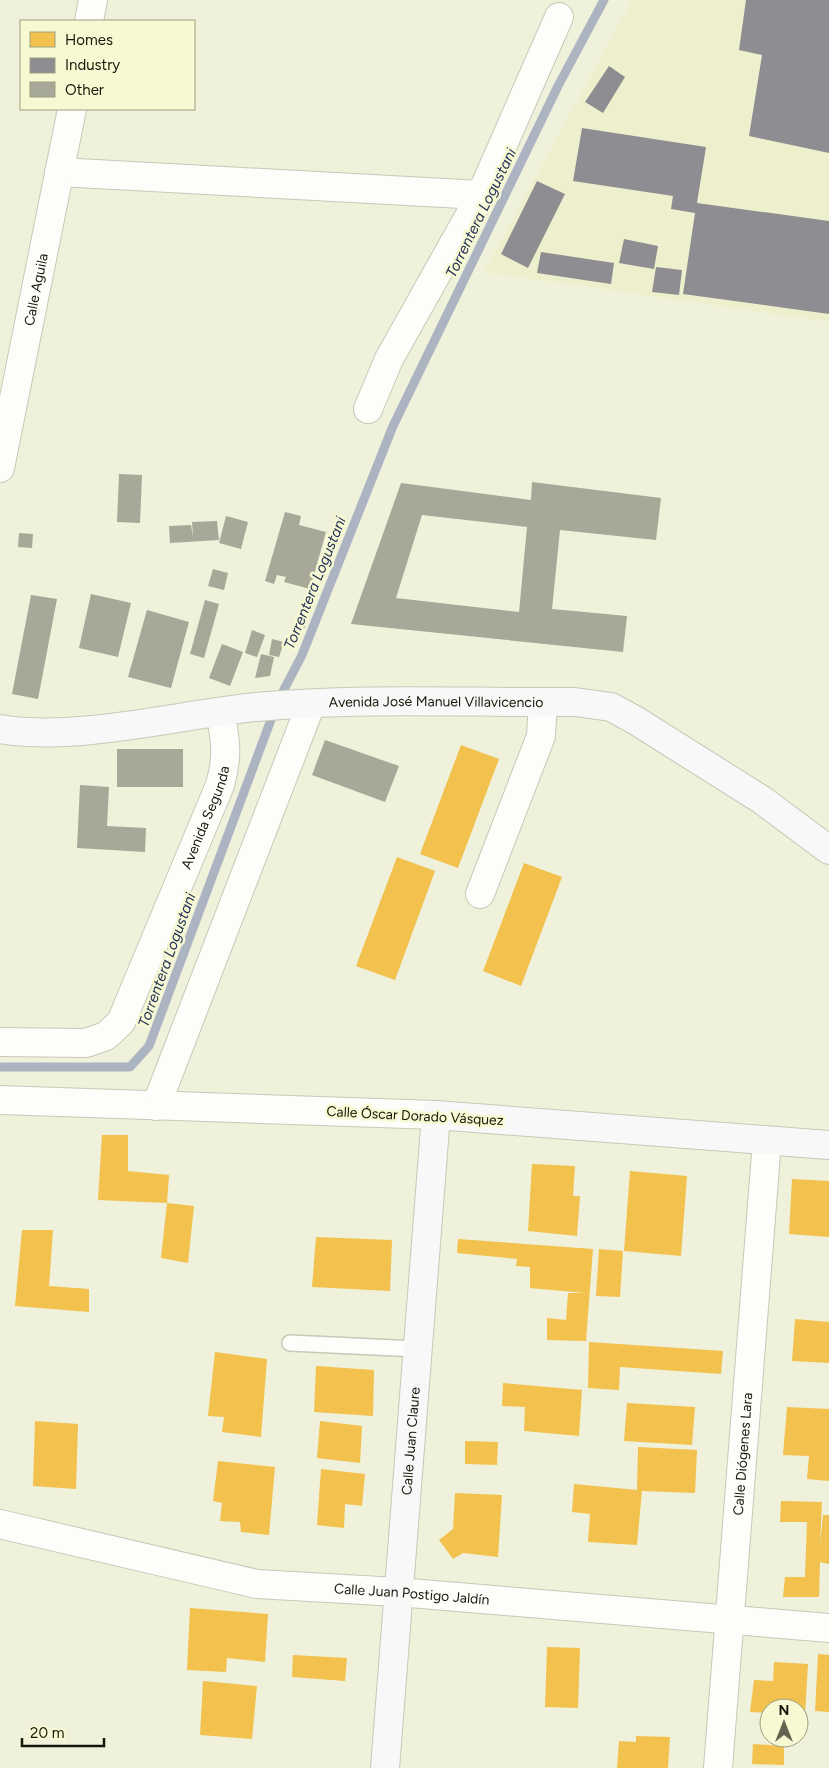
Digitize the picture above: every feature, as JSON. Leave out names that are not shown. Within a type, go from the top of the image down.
[{"type":"street","points":[[89,20],[93,0]]},
{"type":"street","points":[[368,409],[389,359],[481,195],[559,17]]},
{"type":"street","name":"Calle Aguila","points":[[0,468],[72,110]]},
{"type":"street","points":[[60,172],[481,195]]},
{"type":"street","points":[[480,894],[541,736],[543,702]]},
{"type":"street","name":"Avenida José Manuel Villavicencio","points":[[0,729],[20,733],[85,730],[257,707],[300,704],[575,702],[611,707],[635,720],[762,800],[829,850]]},
{"type":"street","points":[[156,1106],[300,704]]},
{"type":"street","name":"Avenida Segunda","points":[[0,1042],[86,1043],[106,1036],[121,1022],[220,786],[225,766],[227,744],[220,712]]},
{"type":"street","name":"Calle Óscar Dorado Vásquez","points":[[0,1100],[436,1115],[829,1145]]},
{"type":"street","name":"Calle Juan Claure","points":[[384,1768],[436,1115]]},
{"type":"street","name":"Calle Diógenes Lara","points":[[718,1768],[767,1141]]},
{"type":"street","name":"Calle Juan Postigo Jaldín","points":[[0,1524],[257,1584],[398,1592],[829,1628]]},
{"type":"lane","points":[[290,1343],[416,1349]]},
{"type":"shaded area","points":[[632,0],[829,0],[829,322],[484,272]]},
{"type":"building: Homes","points":[[461,745],[499,759],[458,868],[420,854]]},
{"type":"building: Homes","points":[[397,857],[435,871],[395,980],[356,966]]},
{"type":"building: Homes","points":[[524,863],[562,877],[521,986],[483,971]]},
{"type":"building: Homes","points":[[102,1135],[128,1135],[128,1171],[169,1175],[167,1203],[98,1200]]},
{"type":"building: Homes","points":[[532,1164],[575,1166],[573,1196],[580,1196],[577,1236],[528,1231]]},
{"type":"building: Homes","points":[[630,1171],[687,1176],[681,1256],[624,1251]]},
{"type":"building: Homes","points":[[792,1179],[829,1181],[829,1237],[789,1234]]},
{"type":"building: Homes","points":[[167,1203],[194,1206],[188,1263],[161,1258]]},
{"type":"building: Homes","points":[[22,1230],[53,1230],[49,1286],[89,1289],[89,1312],[15,1306]]},
{"type":"building: Homes","points":[[316,1237],[392,1240],[390,1291],[312,1287]]},
{"type":"building: Homes","points":[[458,1239],[593,1249],[586,1341],[547,1340],[547,1318],[566,1320],[568,1293],[585,1293],[530,1288],[530,1267],[516,1266],[517,1259],[457,1253]]},
{"type":"building: Homes","points":[[599,1249],[623,1251],[620,1297],[596,1296]]},
{"type":"building: Homes","points":[[795,1319],[829,1322],[829,1363],[792,1361]]},
{"type":"building: Homes","points":[[589,1342],[723,1351],[721,1374],[620,1367],[619,1390],[588,1388]]},
{"type":"building: Homes","points":[[215,1352],[267,1359],[261,1437],[222,1432],[224,1417],[208,1416]]},
{"type":"building: Homes","points":[[316,1366],[374,1370],[373,1416],[314,1412]]},
{"type":"building: Homes","points":[[503,1383],[582,1390],[579,1436],[524,1431],[525,1407],[502,1406]]},
{"type":"building: Homes","points":[[627,1403],[695,1407],[692,1445],[624,1441]]},
{"type":"building: Homes","points":[[787,1407],[829,1409],[829,1481],[807,1479],[809,1456],[783,1455]]},
{"type":"building: Homes","points":[[35,1421],[78,1424],[76,1489],[33,1486]]},
{"type":"building: Homes","points":[[320,1421],[362,1426],[360,1463],[317,1458]]},
{"type":"building: Homes","points":[[465,1441],[498,1442],[497,1465],[465,1464]]},
{"type":"building: Homes","points":[[638,1447],[697,1450],[695,1493],[642,1491],[637,1545],[588,1542],[590,1514],[572,1512],[574,1484],[637,1490]]},
{"type":"building: Homes","points":[[218,1461],[275,1467],[269,1535],[241,1532],[240,1522],[220,1521],[222,1503],[213,1501]]},
{"type":"building: Homes","points":[[321,1469],[365,1474],[362,1506],[345,1504],[344,1528],[317,1525]]},
{"type":"building: Homes","points":[[455,1493],[502,1495],[498,1557],[463,1553],[453,1559],[439,1540],[453,1529]]},
{"type":"building: Homes","points":[[781,1501],[822,1502],[820,1545],[823,1515],[829,1515],[829,1564],[820,1562],[819,1597],[783,1597],[785,1577],[805,1577],[807,1522],[780,1522]]},
{"type":"building: Homes","points":[[190,1608],[268,1614],[265,1662],[227,1658],[226,1672],[187,1670]]},
{"type":"building: Homes","points":[[547,1647],[580,1648],[578,1708],[545,1707]]},
{"type":"building: Homes","points":[[818,1654],[829,1655],[829,1712],[815,1711]]},
{"type":"building: Homes","points":[[293,1655],[347,1658],[345,1681],[292,1677]]},
{"type":"building: Homes","points":[[774,1662],[808,1664],[806,1698],[759,1698],[759,1712],[750,1712],[754,1680],[773,1681]]},
{"type":"building: Homes","points":[[203,1681],[257,1686],[252,1739],[200,1735]]},
{"type":"building: Homes","points":[[636,1736],[670,1737],[668,1768],[617,1768],[619,1741],[636,1742]]},
{"type":"building: Homes","points":[[753,1744],[759,1744],[759,1748],[784,1748],[784,1765],[752,1764]]},
{"type":"building: Industry","points":[[746,0],[829,0],[829,153],[749,136],[762,55],[739,50]]},
{"type":"building: Industry","points":[[609,66],[625,77],[603,113],[585,102]]},
{"type":"building: Industry","points":[[582,128],[706,147],[697,203],[829,221],[829,314],[683,294],[695,213],[671,209],[673,196],[573,181]]},
{"type":"building: Industry","points":[[537,181],[565,194],[528,268],[501,254]]},
{"type":"building: Industry","points":[[624,239],[658,246],[654,269],[619,263]]},
{"type":"building: Industry","points":[[541,252],[614,263],[611,284],[537,273]]},
{"type":"building: Industry","points":[[656,267],[682,270],[679,295],[652,292]]},
{"type":"building: Other","points":[[119,474],[142,475],[140,523],[117,522]]},
{"type":"building: Other","points":[[532,482],[661,498],[656,540],[560,530],[552,609],[627,616],[623,652],[351,624],[401,483],[531,500]],"holes":[[[422,515],[527,527],[519,612],[396,598]]]},
{"type":"building: Other","points":[[285,512],[301,516],[299,525],[326,532],[310,589],[284,582],[286,577],[277,575],[274,584],[265,581]]},
{"type":"building: Other","points":[[226,516],[248,522],[241,549],[219,543]]},
{"type":"building: Other","points":[[217,521],[219,540],[170,543],[169,526],[191,525],[193,537],[192,522]]},
{"type":"building: Other","points":[[19,533],[33,534],[32,548],[18,547]]},
{"type":"building: Other","points":[[213,569],[228,573],[224,590],[208,586]]},
{"type":"building: Other","points":[[91,594],[131,603],[118,657],[79,648]]},
{"type":"building: Other","points":[[31,595],[57,599],[38,699],[12,694]]},
{"type":"building: Other","points":[[205,600],[219,604],[204,658],[190,654]]},
{"type":"building: Other","points":[[147,610],[189,622],[171,688],[128,677]]},
{"type":"building: Other","points":[[300,615],[307,617],[305,628],[297,626]]},
{"type":"building: Other","points":[[252,630],[265,635],[257,657],[245,653]]},
{"type":"building: Other","points":[[272,639],[284,642],[279,657],[269,655]]},
{"type":"building: Other","points":[[222,644],[243,652],[230,686],[209,678]]},
{"type":"building: Other","points":[[261,654],[274,657],[270,676],[255,678]]},
{"type":"building: Other","points":[[325,740],[399,766],[385,802],[312,775]]},
{"type":"building: Other","points":[[117,749],[183,749],[183,787],[117,787]]},
{"type":"building: Other","points":[[80,785],[109,787],[107,826],[146,828],[145,852],[77,848]]},
{"type":"waterway","name":"Torrentera Logustani","points":[[0,1067],[130,1067],[149,1046],[278,701],[302,655],[393,426],[558,86],[604,0]]}]
